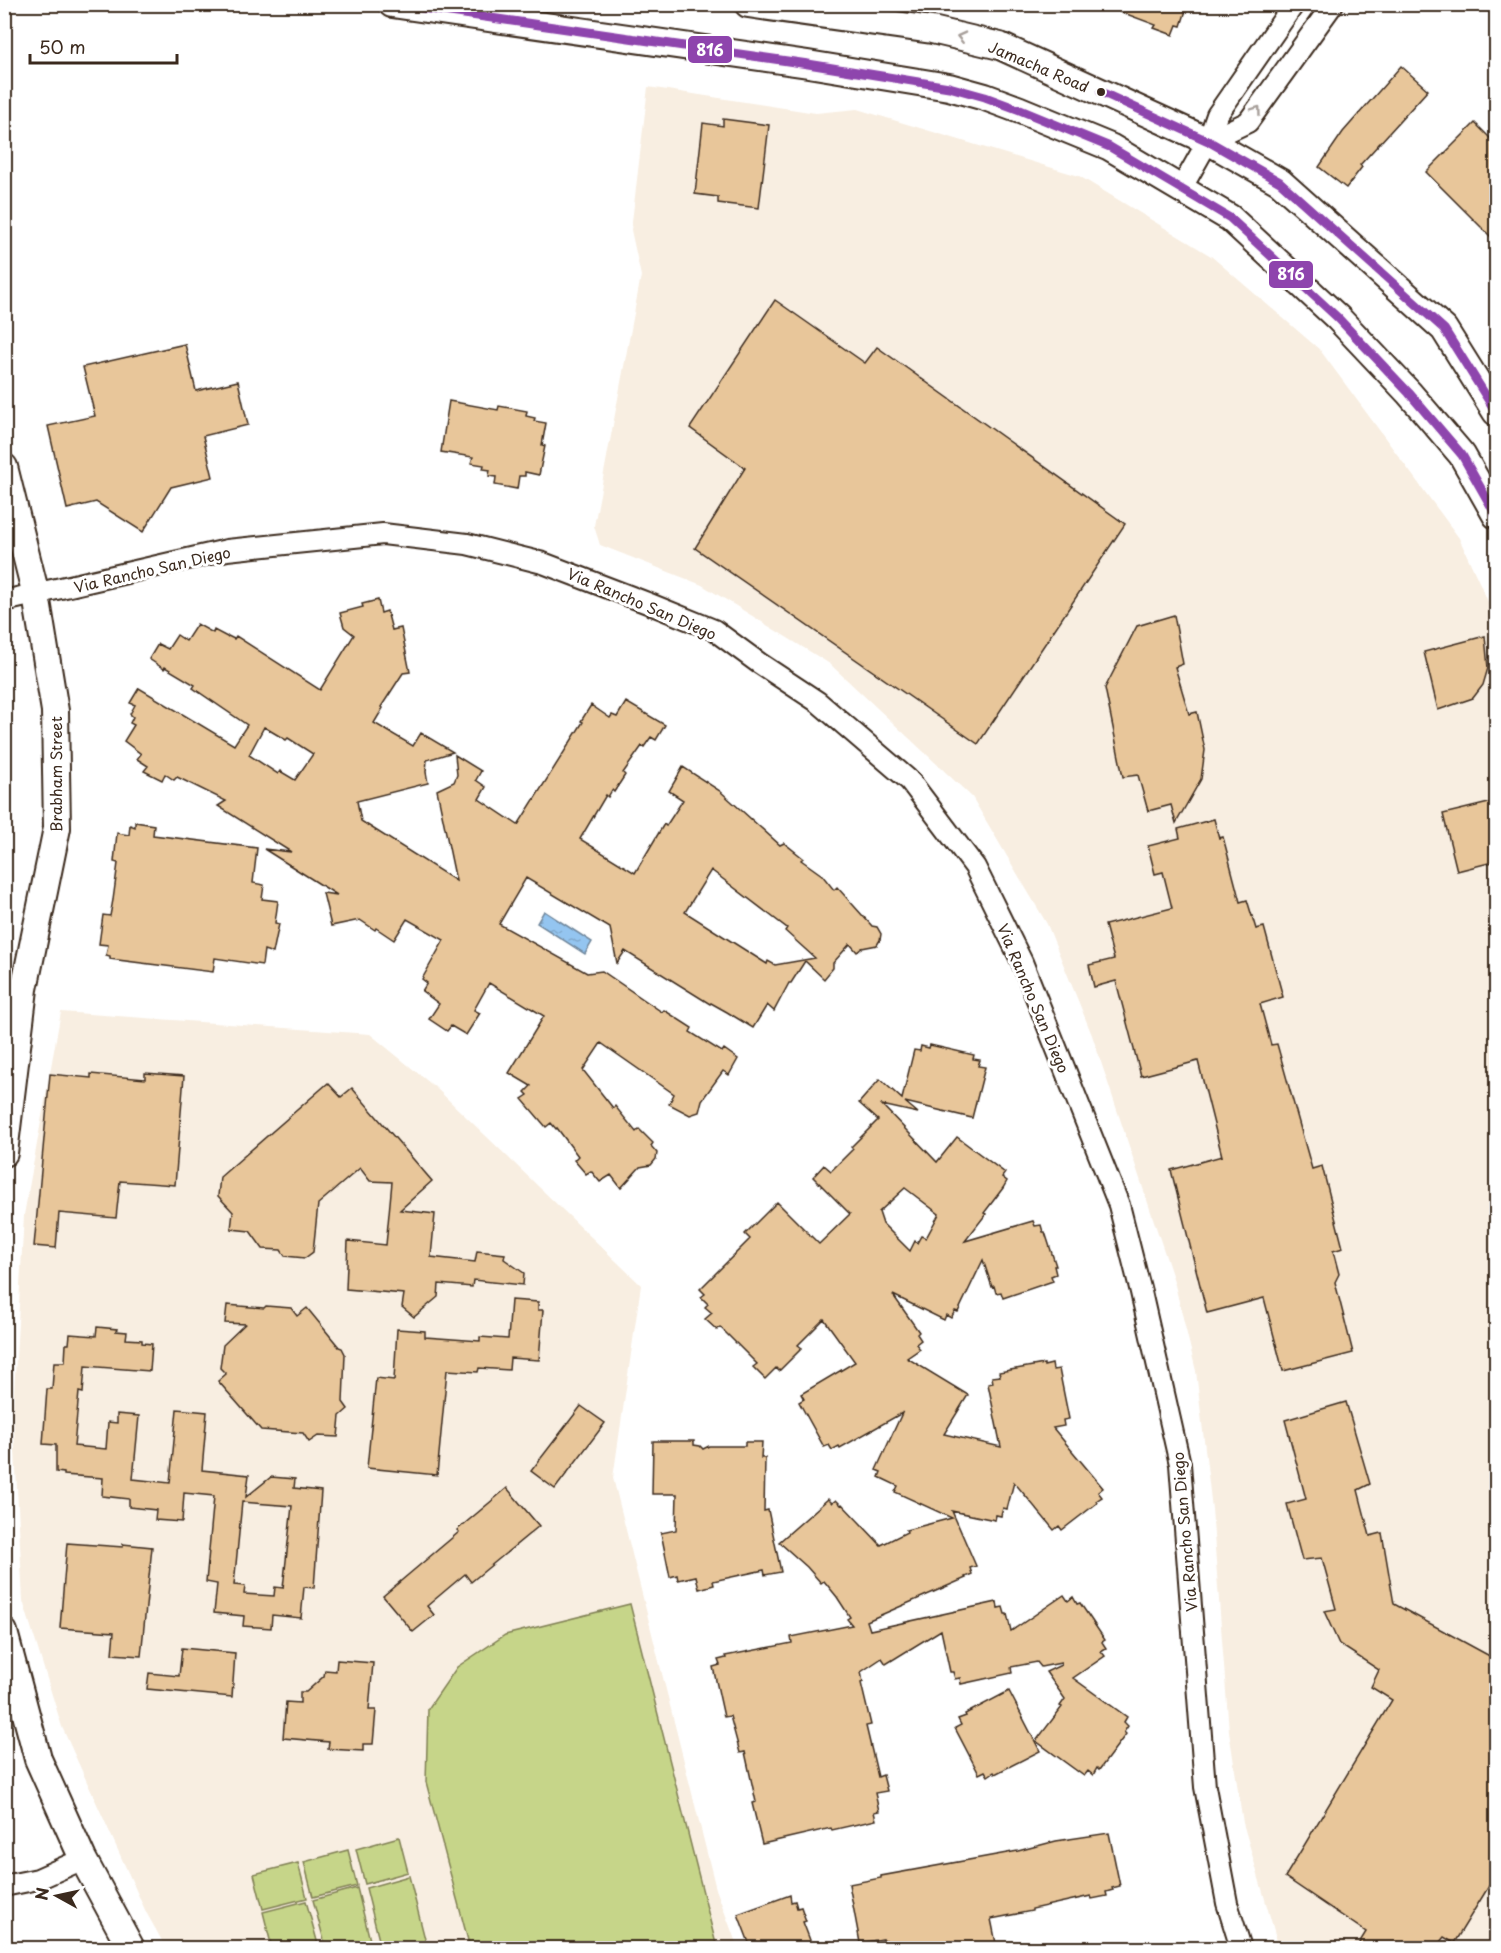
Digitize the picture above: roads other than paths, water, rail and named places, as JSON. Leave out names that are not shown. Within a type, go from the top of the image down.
[{"type":"main road","points":[[392,4],[808,64],[949,87],[1020,110],[1110,147],[1230,218],[1338,318],[1409,393],[1462,455],[1497,515]]},
{"type":"main road","name":"Jamacha Road","points":[[748,4],[932,30],[1000,46],[1208,141],[1280,182],[1444,329],[1497,412]]},
{"type":"main road","name":"Brabham Street","points":[[4,467],[36,595],[55,711],[57,828],[24,988],[4,1153]]},
{"type":"main road","points":[[4,1632],[38,1759],[83,1859],[131,1948]]},
{"type":"street","points":[[1181,189],[1208,141],[1217,116],[1294,4]]},
{"type":"street","points":[[1208,141],[1248,122],[1333,4]]},
{"type":"street","name":"Via Rancho San Diego","points":[[4,601],[227,550],[383,534],[467,544],[536,561],[650,603],[714,630],[818,702],[910,781],[975,867],[1022,962],[1119,1205],[1179,1464],[1205,1787],[1227,1903],[1241,1948]]},
{"type":"street","points":[[4,1886],[38,1879],[83,1859]]},
{"type":"water","points":[[544,911],[592,942],[585,954],[537,923]]}]
